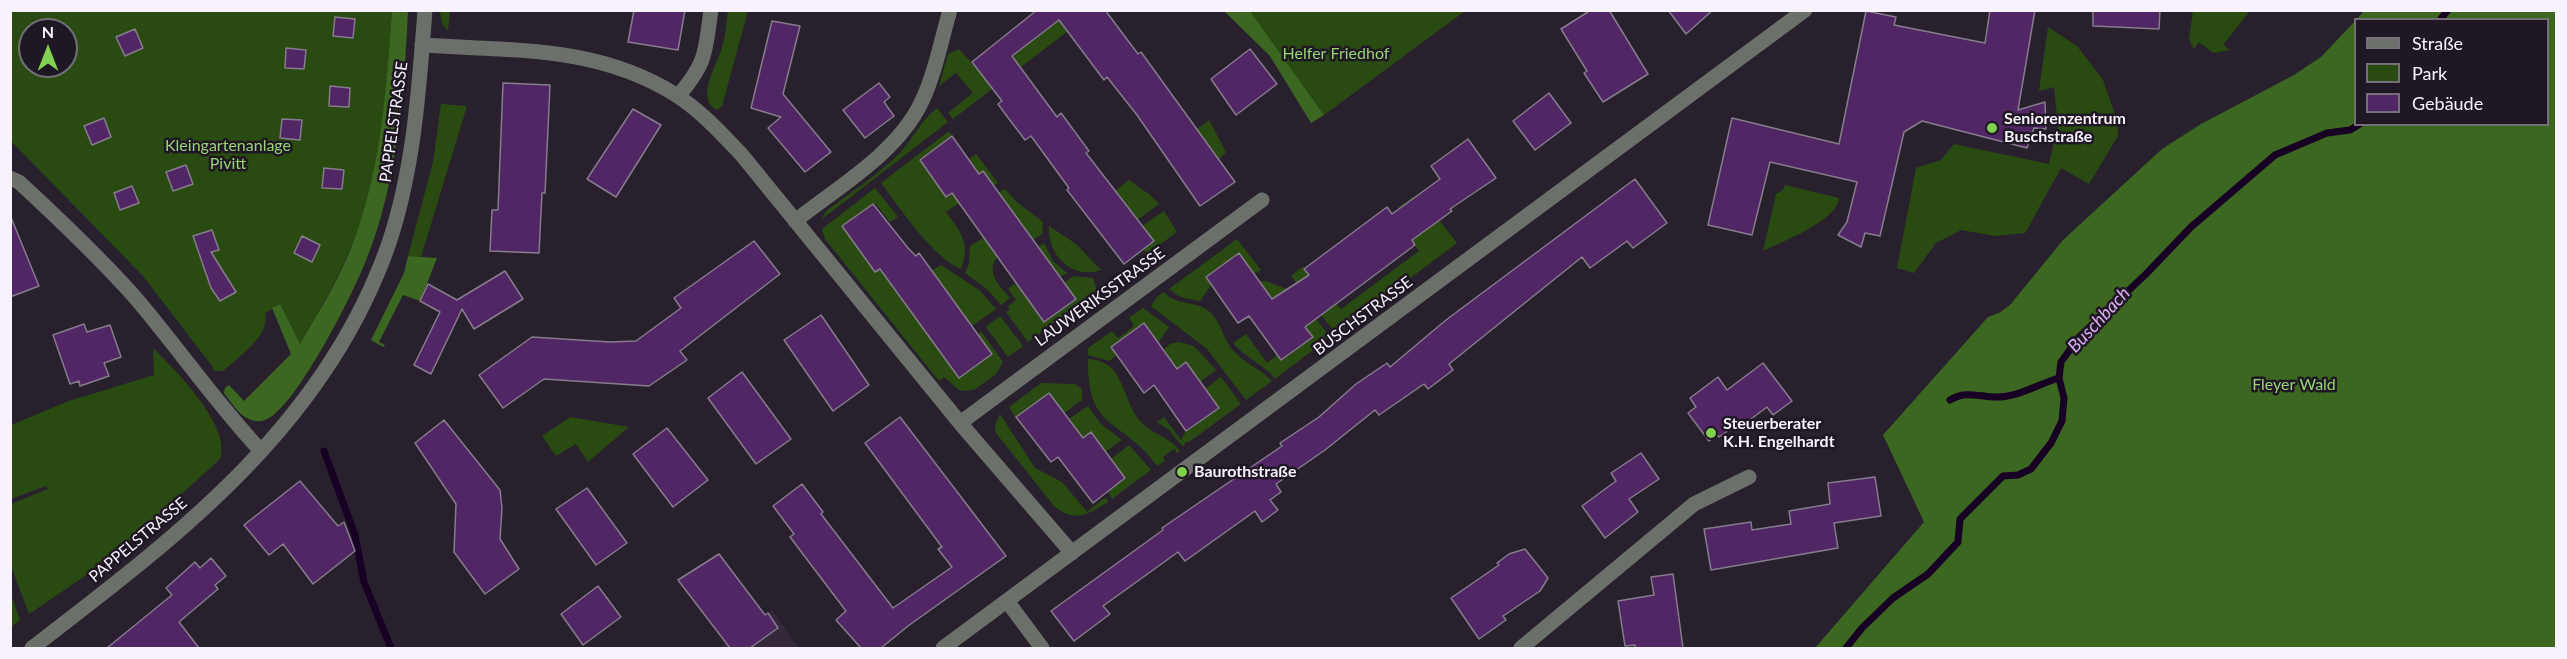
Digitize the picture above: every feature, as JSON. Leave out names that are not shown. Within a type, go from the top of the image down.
[{"type":"street","name":"PAPPELSTRASSE","points":[[32,648],[186,524],[227,487],[300,408],[325,372],[370,292],[389,242],[408,170],[417,112],[425,10]]},
{"type":"street","points":[[678,96],[695,77],[701,65],[711,10]]},
{"type":"street","points":[[795,221],[885,151],[909,123],[929,82],[950,10]]},
{"type":"street","name":"BUSCHSTRASSE","points":[[943,648],[1805,10]]},
{"type":"street","points":[[422,45],[549,51],[573,55],[620,68],[678,96],[717,129],[741,154],[960,423],[1072,553]]},
{"type":"street","points":[[10,178],[19,182],[72,231],[133,296],[235,424],[261,451]]},
{"type":"street","name":"LAUWERIKSSTRASSE","points":[[960,423],[1262,200]]},
{"type":"street","points":[[1521,648],[1694,504],[1749,477]]},
{"type":"street","points":[[1007,601],[1042,648]]},
{"type":"shaded area","points":[[772,610],[799,648],[719,648]]},
{"type":"green space","points":[[2193,10],[2250,11],[2223,45],[2230,50],[2213,53],[2199,42],[2194,49],[2189,39]]},
{"type":"green space","name":"Kleingartenanlage Pivitt","points":[[10,11],[392,11],[382,127],[364,212],[329,293],[300,344],[280,304],[265,313],[266,322],[263,330],[252,345],[223,371],[214,371],[143,276],[11,141]]},
{"type":"green space","points":[[392,11],[408,11],[404,81],[391,174],[373,243],[337,322],[306,376],[275,414],[262,421],[255,421],[240,413],[224,393],[225,388],[229,385],[244,401],[291,354],[272,308],[280,304],[300,344],[350,251],[364,209],[377,153],[385,97]]},
{"type":"green space","points":[[440,11],[450,11],[448,31],[442,24]]},
{"type":"green space","points":[[728,11],[748,11],[722,106],[717,110],[710,104],[708,89],[723,44]]},
{"type":"green space","points":[[1071,11],[1094,11],[953,119],[948,113],[973,93],[956,73],[939,86],[948,54],[959,49],[985,78]]},
{"type":"green space","points":[[1224,11],[1250,11],[1324,115],[1311,123],[1270,56]]},
{"type":"green space","name":"Helfer Friedhof","points":[[1250,11],[1465,11],[1324,115]]},
{"type":"green space","name":"Fleyer Wald","points":[[2364,11],[2556,11],[2556,648],[1815,648],[1924,522],[1883,435],[1988,317],[2010,305],[2063,240],[2162,149],[2201,124],[2294,75],[2321,57],[2354,22],[2354,126],[2549,126],[2549,18],[2358,18]]},
{"type":"green space","points":[[2048,27],[2077,46],[2103,80],[2117,120],[2118,136],[2089,184],[2061,168],[2025,233],[1995,236],[1961,230],[1936,243],[1914,273],[1897,268],[1916,168],[1941,160],[1954,144],[2049,164],[2058,125],[2054,87],[2039,91]]},
{"type":"green space","points":[[441,104],[467,106],[421,257],[408,256],[433,162]]},
{"type":"green space","points":[[937,108],[948,122],[822,219],[826,211],[873,177],[899,154],[926,118]]},
{"type":"green space","points":[[1209,120],[1226,152],[1219,159],[1197,129]]},
{"type":"green space","points":[[949,131],[952,136],[920,160],[946,197],[952,193],[959,203],[946,212],[960,232],[965,245],[961,269],[950,263],[928,243],[881,183]]},
{"type":"green space","points":[[976,154],[998,183],[993,186],[983,172],[979,174],[969,159]]},
{"type":"green space","points":[[1129,180],[1159,204],[1137,220],[1115,191]]},
{"type":"green space","points":[[1785,185],[1839,198],[1836,207],[1819,223],[1763,251],[1776,194],[1783,190]]},
{"type":"green space","points":[[875,188],[898,217],[890,222],[875,203],[843,227],[875,272],[880,269],[912,314],[945,291],[931,271],[941,265],[979,290],[996,309],[972,326],[959,378],[992,354],[978,334],[981,331],[1003,362],[996,374],[974,390],[960,391],[944,377],[939,381],[825,239],[822,229]]},
{"type":"green space","points":[[1005,189],[1018,203],[1043,222],[1042,234],[1033,240],[1021,225],[990,248],[997,257],[993,268],[995,279],[1010,298],[1001,305],[988,290],[965,273],[969,264],[970,246],[983,238],[979,231],[1009,209],[998,193]]},
{"type":"green space","points":[[1413,197],[1433,224],[1439,220],[1457,243],[1336,334],[1291,276],[1303,266],[1333,306],[1336,304],[1341,309],[1419,251],[1409,236],[1415,230],[1398,208]]},
{"type":"green space","points":[[1164,211],[1177,232],[1147,254],[1143,249],[1142,226]]},
{"type":"green space","points":[[1049,226],[1076,244],[1101,270],[1080,271],[1063,263],[1052,247]]},
{"type":"green space","points":[[1237,239],[1261,270],[1254,274],[1239,253],[1206,277],[1211,285],[1200,301],[1187,299],[1169,289]]},
{"type":"green space","points":[[1044,243],[1053,261],[1067,273],[1060,277],[1038,247]]},
{"type":"green space","points":[[408,256],[437,258],[420,301],[403,295],[379,342],[385,345],[383,347],[371,340],[404,273]]},
{"type":"green space","points":[[1073,276],[1093,278],[1097,291],[1028,342],[1006,312],[1010,309],[1008,306],[1016,300],[1008,289],[1015,283],[1044,322],[1076,299],[1064,283]]},
{"type":"green space","points":[[1265,281],[1290,290],[1272,299],[1260,282]]},
{"type":"green space","points":[[1164,292],[1174,299],[1202,307],[1211,313],[1232,349],[1272,381],[1246,400],[1207,349],[1151,306]]},
{"type":"green space","points":[[1143,308],[1169,327],[1158,343],[1144,324],[1112,347],[1117,355],[1109,361],[1088,355],[1088,348],[1112,331],[1118,338],[1134,326],[1129,318]]},
{"type":"green space","points":[[1310,311],[1330,337],[1275,379],[1233,343],[1246,334],[1267,363],[1277,355],[1281,360],[1312,338],[1299,319]]},
{"type":"green space","points":[[1000,316],[1023,346],[1008,357],[986,327]]},
{"type":"green space","points":[[1179,342],[1194,346],[1216,370],[1200,382],[1186,363],[1177,369],[1163,350],[1170,344]]},
{"type":"green space","points":[[153,348],[187,384],[210,415],[218,431],[221,446],[220,459],[138,534],[88,574],[29,614],[11,566],[11,504],[48,489],[46,486],[11,499],[11,425],[69,401],[154,375]]},
{"type":"green space","points":[[1088,359],[1110,366],[1142,423],[1172,442],[1180,451],[1177,453],[1174,449],[1163,457],[1165,461],[1157,466],[1144,450],[1100,413],[1089,383]]},
{"type":"green space","points":[[1221,377],[1241,404],[1186,442],[1183,447],[1168,429],[1157,422],[1164,417],[1181,440],[1186,431],[1219,408],[1205,389]]},
{"type":"green space","points":[[1041,383],[1075,384],[1082,389],[1082,400],[1064,413],[1049,393],[1015,418],[1009,407]]},
{"type":"green space","points":[[1088,406],[1101,424],[1122,440],[1105,452],[1083,438],[1069,419]]},
{"type":"green space","points":[[1000,414],[1035,468],[1062,482],[1087,512],[1103,499],[1106,498],[1108,502],[1088,513],[1075,516],[1054,506],[996,433],[995,425]]},
{"type":"green space","points":[[570,417],[629,427],[588,462],[576,444],[556,456],[542,436]]},
{"type":"green space","points":[[1129,445],[1151,470],[1112,499],[1108,491],[1125,478],[1111,459]]},
{"type":"green space","points":[[11,594],[20,620],[10,627]]},
{"type":"building","points":[[634,10],[685,10],[678,50],[628,42]]},
{"type":"building","points":[[1037,10],[1105,10],[1138,54],[1141,52],[1235,182],[1200,206],[1137,115],[1107,77],[1104,80],[1059,20],[1012,56],[1057,117],[1061,113],[1089,151],[1086,153],[1154,241],[1124,264],[1067,190],[1069,188],[1031,136],[1025,140],[1006,115],[998,104],[1002,101],[972,62]]},
{"type":"building","points":[[1591,10],[1609,10],[1648,74],[1603,102],[1584,73],[1587,71],[1561,29]]},
{"type":"building","points":[[1668,10],[1713,10],[1686,34]]},
{"type":"building","name":"Seniorenzentrum Buschstraße","points":[[1990,10],[2035,10],[2018,110],[2045,102],[2046,129],[2034,128],[2027,148],[1922,121],[1904,132],[1880,236],[1865,233],[1861,247],[1838,235],[1847,222],[1857,182],[1770,162],[1752,235],[1708,225],[1732,118],[1839,144],[1866,11],[1896,17],[1894,25],[1985,43]]},
{"type":"building","points":[[2093,10],[2160,10],[2159,29],[2093,26]]},
{"type":"building","points":[[335,17],[355,19],[353,38],[333,36]]},
{"type":"building","points":[[772,21],[800,26],[783,94],[831,152],[805,172],[768,128],[781,117],[751,108]]},
{"type":"building","points":[[135,29],[143,48],[125,56],[116,37]]},
{"type":"building","points":[[286,48],[306,50],[304,69],[285,68]]},
{"type":"building","points":[[1250,49],[1277,84],[1236,115],[1211,79]]},
{"type":"building","points":[[503,83],[550,85],[545,193],[542,193],[539,253],[490,251],[492,210],[498,210]]},
{"type":"building","points":[[879,83],[890,97],[884,102],[894,116],[865,138],[843,110]]},
{"type":"building","points":[[330,86],[350,88],[349,107],[329,106]]},
{"type":"building","points":[[1549,93],[1571,123],[1535,150],[1513,121]]},
{"type":"building","points":[[633,109],[661,125],[616,197],[587,179]]},
{"type":"building","points":[[104,118],[111,137],[92,145],[84,126]]},
{"type":"building","points":[[282,119],[302,120],[300,140],[280,138]]},
{"type":"building","points":[[952,136],[979,174],[983,171],[1076,299],[1044,322],[952,193],[946,197],[920,160]]},
{"type":"building","points":[[1468,139],[1496,178],[1450,209],[1452,211],[1412,240],[1415,245],[1305,327],[1313,337],[1281,360],[1249,316],[1238,323],[1206,277],[1239,253],[1272,299],[1309,275],[1304,269],[1387,207],[1392,214],[1440,179],[1431,166]]},
{"type":"building","points":[[186,165],[193,184],[173,191],[166,172]]},
{"type":"building","points":[[324,168],[344,170],[342,189],[322,188]]},
{"type":"building","points":[[1635,179],[1667,223],[1633,248],[1627,241],[1590,268],[1582,257],[1449,364],[1453,370],[1428,389],[1424,384],[1379,415],[1375,410],[1325,450],[1276,484],[1281,492],[1270,500],[1278,510],[1262,522],[1255,511],[1185,561],[1178,552],[1103,606],[1110,614],[1074,641],[1051,611],[1163,530],[1162,528],[1282,446],[1280,443],[1319,417],[1356,384],[1387,363],[1390,367],[1446,320]]},
{"type":"building","points":[[132,186],[139,203],[120,210],[114,193]]},
{"type":"building","points":[[873,204],[908,248],[916,256],[919,253],[992,354],[959,378],[880,269],[875,272],[842,226]]},
{"type":"building","points":[[10,215],[39,286],[10,297]]},
{"type":"building","points":[[212,230],[219,250],[211,252],[236,292],[220,301],[211,288],[193,236]]},
{"type":"building","points":[[302,236],[320,245],[312,262],[294,253]]},
{"type":"building","points":[[754,241],[780,274],[680,351],[687,360],[649,386],[544,379],[503,408],[479,375],[532,337],[610,342],[636,341],[681,308],[674,298]]},
{"type":"building","points":[[505,271],[523,299],[474,329],[462,309],[431,374],[414,365],[440,312],[420,301],[428,284],[457,300]]},
{"type":"building","points":[[821,315],[869,385],[833,411],[784,340]]},
{"type":"building","points":[[1144,323],[1177,369],[1186,362],[1219,408],[1186,431],[1154,385],[1144,393],[1111,347]]},
{"type":"building","points":[[84,324],[87,332],[110,325],[121,357],[104,363],[109,376],[80,386],[79,381],[70,384],[53,335]]},
{"type":"building","points":[[1763,363],[1792,401],[1773,415],[1767,407],[1739,428],[1737,424],[1709,441],[1688,413],[1696,407],[1690,398],[1718,377],[1727,390]]},
{"type":"building","points":[[742,372],[791,439],[756,464],[708,398]]},
{"type":"building","points":[[1049,393],[1083,438],[1091,432],[1125,478],[1093,503],[1058,457],[1051,462],[1016,417]]},
{"type":"building","points":[[900,417],[1006,556],[881,648],[861,648],[836,620],[846,611],[790,537],[794,534],[773,506],[802,484],[823,512],[821,514],[893,608],[952,567],[938,549],[942,547],[865,443]]},
{"type":"building","points":[[444,420],[500,490],[502,508],[500,539],[519,569],[485,594],[454,552],[456,504],[415,443]]},
{"type":"building","points":[[667,428],[708,480],[673,507],[633,454]]},
{"type":"building","points":[[1641,453],[1659,479],[1629,499],[1638,512],[1605,538],[1582,506],[1616,481],[1611,473]]},
{"type":"building","points":[[1875,477],[1881,516],[1834,523],[1838,548],[1711,570],[1704,529],[1751,522],[1752,530],[1791,524],[1789,511],[1830,504],[1828,483]]},
{"type":"building","points":[[300,481],[338,526],[344,522],[355,551],[313,584],[283,544],[269,555],[244,525]]},
{"type":"building","points":[[587,488],[627,543],[596,565],[556,509]]},
{"type":"building","points":[[1525,549],[1548,578],[1540,591],[1503,616],[1506,620],[1479,639],[1451,598],[1499,565],[1497,563],[1509,554]]},
{"type":"building","points":[[719,554],[765,615],[768,613],[778,628],[750,648],[730,648],[678,580]]},
{"type":"building","points":[[211,558],[226,576],[215,585],[218,589],[179,622],[199,648],[107,648],[172,595],[166,588],[195,562],[200,568]]},
{"type":"building","points":[[1673,574],[1683,648],[1625,646],[1618,601],[1654,595],[1651,577]]},
{"type":"building","points":[[598,586],[621,617],[583,645],[561,614]]},
{"type":"waterway","name":"Buschbach","points":[[2442,18],[2448,10]]},
{"type":"waterway","name":"Buschbach","points":[[1846,648],[1862,628],[1893,598],[1928,574],[1958,542],[1960,519],[2003,476],[2018,475],[2031,469],[2051,443],[2062,421],[2064,398],[2059,378],[2061,362],[2079,337],[2146,274],[2191,227],[2275,155],[2327,133],[2350,130],[2357,126]]},
{"type":"waterway","points":[[1950,400],[1962,395],[1996,397],[2013,395],[2059,378]]},
{"type":"waterway","points":[[324,451],[355,535],[364,582],[391,648]]},
{"type":"place","name":"Seniorenzentrum Buschstraße","points":[[1992,128]]},
{"type":"place","name":"Steuerberater K.H. Engelhardt","points":[[1711,433]]},
{"type":"place","name":"Baurothstraße","points":[[1182,472]]}]
